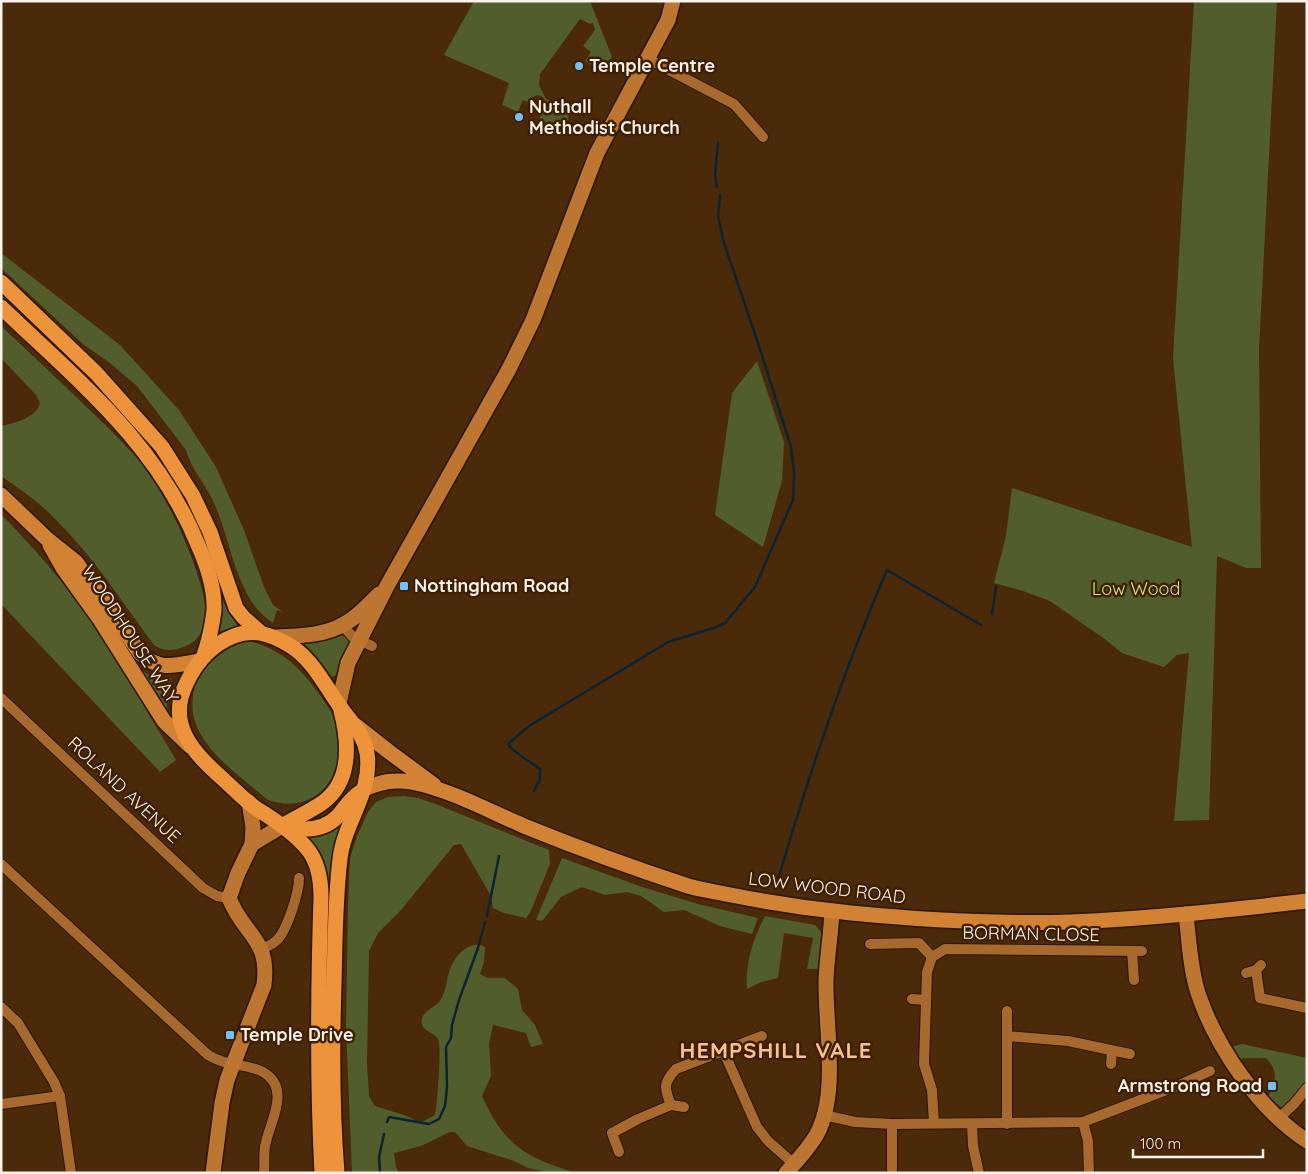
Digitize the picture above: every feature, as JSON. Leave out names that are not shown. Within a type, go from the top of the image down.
[{"type":"highway","points":[[1,282],[96,373],[162,447],[193,496],[210,532],[236,608],[260,632],[276,637],[305,657],[355,725],[367,750],[368,773],[364,790],[345,839],[339,866],[334,962],[333,1037],[334,1131],[337,1173]]},
{"type":"highway","points":[[1,307],[111,411],[152,461],[186,516],[203,556],[213,594],[214,610],[210,637],[202,659],[184,687],[180,712],[184,734],[198,756],[249,802],[266,813],[307,848],[316,863],[321,879],[318,1037],[322,1173]]},
{"type":"highway","points":[[202,659],[219,644],[236,635],[260,632]]},
{"type":"highway","points":[[282,826],[323,803],[340,781],[346,764],[347,750],[346,731],[339,705]]},
{"type":"highway","points":[[282,826],[304,830],[322,827],[332,822],[352,798],[364,790]]},
{"type":"highway","points":[[266,813],[292,814],[306,812]]},
{"type":"main road","name":"WOODHOUSE WAY","points":[[1,495],[46,538],[76,562],[140,653],[150,661],[172,666],[202,659]]},
{"type":"main road","name":"WOODHOUSE WAY","points":[[46,538],[63,568],[99,618],[164,721],[190,746]]},
{"type":"main road","points":[[355,725],[441,789]]},
{"type":"main road","name":"LOW WOOD ROAD","points":[[364,790],[389,780],[410,782],[441,789],[603,858],[692,887],[779,904],[832,911],[879,916],[976,921],[1069,922],[1186,914],[1307,901]]},
{"type":"street","points":[[339,705],[348,663],[366,643],[368,626],[387,586],[509,369],[533,320],[597,153],[668,20],[673,1]]},
{"type":"street","points":[[648,59],[734,104],[763,137]]},
{"type":"street","points":[[276,637],[313,634],[342,625],[364,609],[387,586]]},
{"type":"street","points":[[342,625],[353,637],[366,643]]},
{"type":"street","name":"ROLAND AVENUE","points":[[1,698],[203,888],[218,896],[229,898]]},
{"type":"street","points":[[213,1173],[222,1103],[232,1065],[264,985],[266,971],[262,949],[239,919],[229,898],[238,873],[252,844],[253,827],[249,802]]},
{"type":"street","points":[[252,844],[282,826]]},
{"type":"street","points":[[1,864],[208,1055],[218,1062],[263,1072],[274,1082],[278,1094],[275,1115],[265,1143],[264,1173]]},
{"type":"street","points":[[262,949],[274,944],[279,938],[299,886],[299,878]]},
{"type":"street","points":[[723,1050],[757,1126],[790,1169],[816,1135],[828,1099],[826,979],[832,911]]},
{"type":"street","points":[[1186,914],[1192,966],[1198,992],[1208,1018],[1224,1049],[1259,1098],[1279,1118],[1307,1141]]},
{"type":"street","points":[[870,944],[919,943],[932,957],[927,972],[924,1064],[932,1090],[934,1123]]},
{"type":"street","name":"BORMAN CLOSE","points":[[932,957],[944,949],[1137,951],[1134,980]]},
{"type":"street","points":[[1254,969],[1260,998],[1307,1008]]},
{"type":"street","points":[[912,999],[926,1000]]},
{"type":"street","points":[[1,1006],[18,1023],[54,1082],[60,1096],[71,1173]]},
{"type":"street","points":[[1007,1012],[1007,1124]]},
{"type":"street","points":[[671,1105],[665,1090],[667,1078],[676,1068],[762,1036]]},
{"type":"street","points":[[1007,1036],[1068,1040],[1130,1054]]},
{"type":"street","points":[[1111,1064],[1112,1051]]},
{"type":"street","points":[[824,1115],[855,1122],[892,1124],[1083,1122],[1177,1086],[1210,1071]]},
{"type":"street","points":[[1279,1118],[1307,1088]]},
{"type":"street","points":[[1,1104],[60,1096]]},
{"type":"street","points":[[619,1152],[612,1133],[638,1119],[671,1105],[684,1107]]},
{"type":"street","points":[[1083,1122],[1088,1141],[1089,1173]]},
{"type":"street","points":[[892,1124],[892,1173]]},
{"type":"street","points":[[972,1124],[973,1146],[979,1173]]},
{"type":"green space","points":[[474,1],[590,1],[612,57],[601,72],[585,61],[591,52],[583,46],[595,30],[593,23],[590,24],[580,19],[540,74],[539,85],[546,99],[571,109],[563,135],[538,122],[546,103],[543,97],[538,95],[532,97],[530,103],[523,100],[518,112],[502,105],[509,83],[444,55]]},
{"type":"green space","name":"Low Wood","points":[[1194,1],[1277,1],[1259,349],[1261,568],[1246,568],[1217,556],[1209,820],[1174,821],[1189,653],[1177,655],[1164,667],[1122,653],[1050,601],[994,583],[1006,536],[1012,488],[1192,547],[1173,358]]},
{"type":"green space","points":[[1,253],[120,345],[179,410],[216,467],[244,530],[264,587],[273,605],[283,612],[277,610],[273,623],[261,613],[251,600],[236,568],[213,501],[191,463],[186,450],[137,386],[110,363],[83,344],[1,268]]},
{"type":"green space","points":[[1,292],[78,365],[75,366],[70,362],[1,299]]},
{"type":"green space","points":[[1,326],[125,445],[152,478],[178,524],[197,573],[204,598],[205,614],[202,630],[193,642],[173,650],[165,650],[154,645],[95,564],[69,533],[36,501],[1,476],[1,426],[30,416],[40,403],[36,395],[1,358]]},
{"type":"green space","points":[[757,361],[784,442],[782,481],[763,547],[715,515],[732,393]]},
{"type":"green space","points":[[1,514],[32,547],[81,607],[118,663],[176,760],[160,772],[1,604]]},
{"type":"green space","points":[[219,592],[238,626],[215,633]]},
{"type":"green space","points":[[336,634],[347,637],[351,644],[338,674],[332,677],[312,651],[302,642]]},
{"type":"green space","points":[[248,641],[271,649],[290,661],[320,695],[336,721],[340,742],[334,773],[326,786],[315,796],[302,802],[286,804],[268,800],[229,768],[206,742],[198,728],[193,713],[193,697],[195,684],[199,677],[207,666],[226,650]]},
{"type":"green space","points":[[141,670],[155,678],[171,678],[166,712],[139,671]]},
{"type":"green space","points":[[404,796],[418,798],[438,805],[549,850],[550,864],[530,913],[526,918],[504,913],[493,908],[491,896],[461,844],[454,845],[401,910],[378,933],[369,951],[367,1064],[369,1096],[375,1106],[407,1116],[420,1123],[435,1115],[440,1052],[438,1039],[422,1024],[423,1016],[438,1004],[443,996],[451,965],[457,957],[472,945],[481,945],[485,947],[484,962],[480,974],[488,978],[505,978],[518,989],[522,1010],[535,1025],[543,1044],[531,1047],[526,1033],[493,1025],[489,1044],[491,1076],[482,1096],[501,1130],[521,1150],[546,1163],[574,1173],[550,1173],[528,1168],[514,1161],[467,1146],[455,1132],[450,1132],[421,1146],[394,1153],[399,1173],[352,1173],[346,1026],[350,858],[368,812],[376,802],[388,797]]},
{"type":"green space","points":[[343,825],[325,1063],[328,876],[320,855],[307,838],[321,836]]},
{"type":"green space","points":[[562,858],[642,887],[698,904],[758,918],[752,934],[720,926],[684,910],[664,912],[641,896],[627,892],[605,895],[582,887],[561,897],[542,921],[536,920]]},
{"type":"green space","points":[[765,916],[815,925],[823,934],[820,969],[807,969],[813,938],[784,933],[778,978],[761,982],[747,989],[747,970],[751,951]]},
{"type":"green space","points":[[1242,1044],[1307,1058],[1307,1088],[1284,1109],[1268,1098],[1273,1087],[1275,1073],[1266,1058],[1244,1058],[1235,1062],[1224,1049]]},
{"type":"waterway","points":[[717,187],[715,175],[718,143]]},
{"type":"waterway","points":[[534,791],[540,779],[540,769],[508,744],[529,726],[668,642],[725,623],[755,587],[793,500],[794,473],[791,447],[723,240],[718,215],[720,195]]},
{"type":"waterway","points":[[777,883],[827,725],[887,570],[981,625]]},
{"type":"waterway","points":[[992,614],[996,587]]},
{"type":"waterway","points":[[487,916],[499,856]]},
{"type":"waterway","points":[[387,1122],[389,1117],[429,1124],[439,1119],[445,1106],[447,1087],[446,1047],[451,1038],[452,1025],[459,1000],[478,948],[485,922]]},
{"type":"waterway","points":[[380,1173],[379,1157],[384,1134]]},
{"type":"place","name":"Temple Centre","points":[[579,66]]},
{"type":"place","name":"Nuthall Methodist Church","points":[[519,117]]},
{"type":"place","name":"Nottingham Road","points":[[404,586]]},
{"type":"place","name":"Temple Drive","points":[[230,1035]]},
{"type":"place","name":"Armstrong Road","points":[[1272,1086]]},
{"type":"district","name":"HEMPSHILL VALE","points":[[776,1050]]}]
